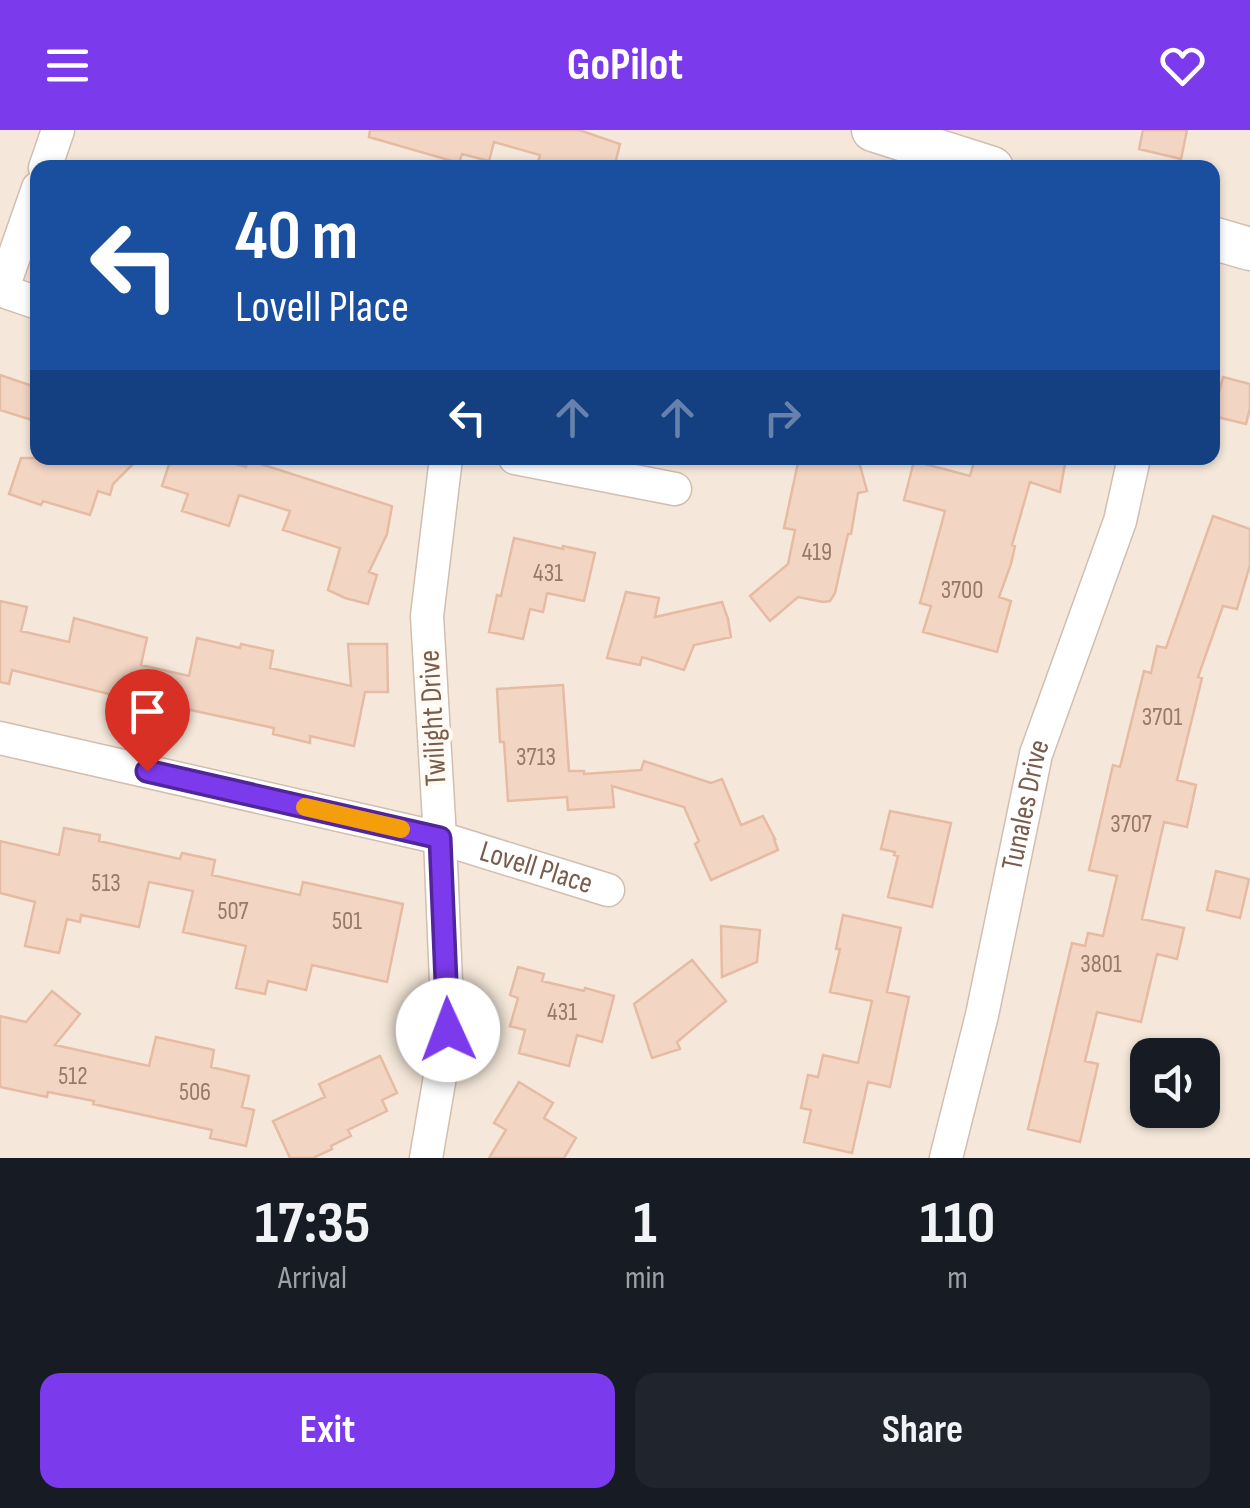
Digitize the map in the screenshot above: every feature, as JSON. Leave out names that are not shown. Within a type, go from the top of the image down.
[{"type":"street","points":[[47,160],[58,130]]},
{"type":"street","points":[[873,130],[976,152]]},
{"type":"street","points":[[30,210],[1,290],[30,300]]},
{"type":"street","points":[[1220,240],[1250,249]]},
{"type":"street","name":"Twilight Drive","points":[[426,1158],[448,1030],[427,616],[445,465]]},
{"type":"street","points":[[551,465],[675,489]]},
{"type":"street","name":"Tunales Drive","points":[[946,1158],[982,1015],[1036,754],[1120,521],[1132,465]]},
{"type":"street","name":"Lovell Place","points":[[0,738],[440,838],[608,890]]},
{"type":"shaded area","points":[[0,130],[1250,130],[1250,1158],[0,1158]]},
{"type":"building","points":[[370,130],[579,130],[620,144],[616,160],[539,160],[540,155],[494,142],[489,160],[462,154],[460,160],[449,160],[369,137]]},
{"type":"building","points":[[1143,130],[1187,130],[1181,159],[1139,149]]},
{"type":"building","points":[[0,375],[30,385],[30,419],[0,410]]},
{"type":"building","points":[[1223,377],[1250,384],[1246,424],[1220,418]]},
{"type":"building","points":[[21,458],[30,458],[30,465],[132,465],[113,484],[110,495],[98,491],[90,515],[9,494]]},
{"type":"building","points":[[169,465],[264,465],[392,506],[387,534],[369,572],[377,575],[368,604],[328,590],[340,548],[283,530],[290,511],[239,495],[229,526],[182,511],[188,494],[162,486]]},
{"type":"building","points":[[798,465],[860,465],[867,491],[858,493],[835,593],[830,601],[823,602],[798,597],[770,621],[750,596],[788,564],[795,530],[784,528]]},
{"type":"building","points":[[913,465],[929,465],[970,476],[973,465],[1065,465],[1060,492],[1030,482],[999,597],[1011,601],[997,652],[923,632],[931,606],[920,603],[945,511],[904,500]]},
{"type":"building","points":[[1213,516],[1250,529],[1250,565],[1237,609],[1223,606],[1198,677],[1202,678],[1177,780],[1196,785],[1187,827],[1164,822],[1142,919],[1184,928],[1177,959],[1157,954],[1141,1022],[1097,1012],[1085,1061],[1098,1064],[1080,1142],[1028,1129],[1072,943],[1085,946],[1088,933],[1103,936],[1117,876],[1089,870],[1113,765],[1120,767],[1144,671],[1151,673],[1157,646],[1166,648]]},
{"type":"building","points":[[514,538],[595,553],[584,601],[547,593],[543,612],[530,609],[523,639],[489,632]]},
{"type":"building","points":[[626,592],[659,598],[655,617],[722,602],[731,637],[694,645],[684,670],[642,657],[640,665],[607,658]]},
{"type":"building","points":[[0,601],[27,607],[21,631],[69,642],[74,618],[147,638],[141,665],[189,676],[197,638],[273,651],[270,668],[351,686],[348,644],[387,644],[388,692],[365,692],[354,746],[310,736],[310,743],[273,734],[274,728],[133,700],[12,670],[9,684],[0,682]]},
{"type":"building","points":[[563,685],[569,771],[584,774],[641,770],[644,761],[711,783],[722,779],[741,825],[763,816],[778,850],[711,880],[684,807],[612,786],[614,807],[568,810],[567,797],[508,801],[497,689]]},
{"type":"building","points":[[890,811],[951,823],[932,907],[888,897],[898,856],[881,849]]},
{"type":"building","points":[[64,828],[100,835],[99,841],[180,859],[182,853],[215,860],[212,875],[300,895],[303,882],[403,904],[387,982],[312,965],[306,990],[268,981],[265,994],[236,988],[246,946],[183,932],[193,891],[149,882],[139,927],[81,915],[80,922],[67,919],[59,953],[25,946],[35,902],[0,893],[0,841],[59,855]]},
{"type":"building","points":[[1216,871],[1249,879],[1240,918],[1207,910]]},
{"type":"building","points":[[843,915],[901,928],[887,992],[909,997],[890,1087],[868,1082],[852,1153],[804,1142],[811,1110],[801,1108],[808,1075],[818,1077],[823,1055],[858,1063],[872,1001],[830,992]]},
{"type":"building","points":[[721,926],[760,930],[757,962],[722,977]]},
{"type":"building","points":[[692,960],[726,1001],[677,1042],[680,1049],[652,1058],[634,1004]]},
{"type":"building","points":[[518,967],[544,974],[542,981],[614,996],[602,1042],[577,1035],[569,1066],[519,1053],[525,1030],[510,1026],[518,998],[510,995]]},
{"type":"building","points":[[52,991],[80,1014],[55,1045],[149,1066],[156,1037],[214,1050],[211,1067],[249,1076],[242,1107],[254,1110],[246,1146],[210,1138],[212,1130],[93,1104],[94,1101],[0,1087],[0,1016],[26,1022]]},
{"type":"building","points":[[380,1056],[397,1093],[382,1100],[387,1111],[348,1130],[351,1136],[331,1146],[332,1149],[313,1158],[290,1158],[273,1121],[325,1097],[319,1084]]},
{"type":"building","points":[[519,1082],[553,1103],[544,1118],[576,1138],[564,1158],[489,1158],[506,1130],[494,1123]]},
{"type":"slow traffic","points":[[305,807],[401,829]]},
{"type":"route","points":[[147,771],[440,838],[448,1030]]}]
